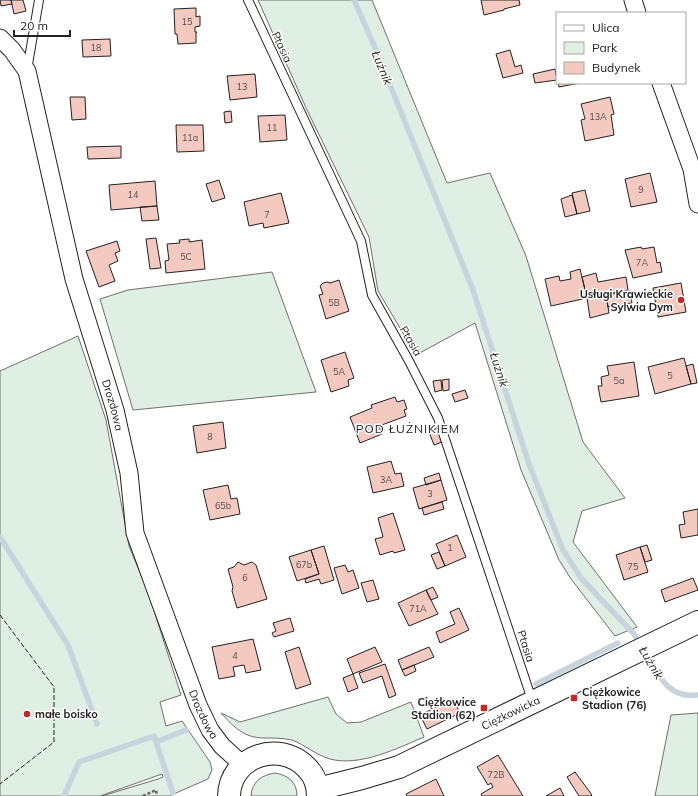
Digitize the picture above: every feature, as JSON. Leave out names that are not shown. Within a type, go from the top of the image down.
[{"type":"street","points":[[633,0],[637,12]]},
{"type":"street","name":"Drozdowa","points":[[0,38],[12,50],[27,71],[74,279],[116,410],[129,473],[135,533],[198,706],[210,730],[222,746],[243,764]]},
{"type":"street","points":[[661,84],[692,169],[698,204]]},
{"type":"street","name":"Ciężkowicka","points":[[318,793],[399,767],[698,622]]},
{"type":"street","points":[[229,796],[229,789],[234,776],[243,764],[253,757],[266,753],[279,753],[291,756],[302,763],[311,772],[318,793]]},
{"type":"lane","points":[[27,71],[39,0]]},
{"type":"lane","name":"Ptasia","points":[[248,0],[361,241],[372,295],[410,361],[438,418],[533,703]]},
{"type":"path","points":[[143,796],[156,790],[157,796]]},
{"type":"green space","points":[[258,0],[372,0],[447,183],[490,173],[526,256],[583,442],[625,498],[582,511],[573,542],[637,627],[615,636],[571,579],[559,560],[521,470],[475,323],[416,355],[378,291],[369,237],[307,110]]},
{"type":"green space","points":[[272,272],[316,392],[133,410],[100,299],[128,290]]},
{"type":"green space","points":[[78,336],[106,420],[129,546],[148,592],[181,695],[160,702],[166,726],[182,721],[210,762],[212,770],[208,779],[169,796],[102,796],[158,779],[163,777],[162,774],[100,796],[0,796],[0,371]]},
{"type":"green space","points":[[328,697],[336,714],[347,723],[361,722],[411,702],[424,737],[378,755],[342,761],[330,759],[315,753],[292,740],[281,738],[257,738],[245,734],[235,727],[221,713],[240,722]]},
{"type":"green space","points":[[698,713],[698,796],[655,796],[671,715]]},
{"type":"green space","points":[[275,773],[284,775],[291,780],[297,791],[297,796],[251,796],[253,787],[258,780],[265,775]]},
{"type":"building","points":[[0,0],[11,0],[12,4],[1,6]]},
{"type":"building","points":[[11,0],[23,0],[26,11],[14,14]]},
{"type":"building","points":[[481,0],[519,0],[520,5],[484,15]]},
{"type":"building","points":[[196,8],[196,17],[200,16],[200,26],[195,27],[195,32],[197,32],[196,43],[178,44],[177,34],[175,34],[174,9]]},
{"type":"building","points":[[110,39],[111,56],[83,57],[82,40]]},
{"type":"building","points":[[510,50],[515,67],[521,65],[523,73],[503,78],[496,54]]},
{"type":"building","points":[[555,69],[556,80],[535,83],[533,74]]},
{"type":"building","points":[[255,74],[257,97],[230,100],[227,76]]},
{"type":"building","points":[[558,84],[575,84],[559,87]]},
{"type":"building","points":[[70,97],[85,97],[86,119],[72,120]]},
{"type":"building","points":[[610,97],[614,114],[611,115],[614,135],[585,141],[581,120],[585,119],[581,104]]},
{"type":"building","points":[[231,111],[232,122],[225,123],[224,112]]},
{"type":"building","points":[[285,115],[287,140],[260,142],[258,116]]},
{"type":"building","points":[[176,125],[203,125],[204,151],[177,152]]},
{"type":"building","points":[[121,146],[121,158],[88,159],[87,147]]},
{"type":"building","points":[[650,173],[657,202],[631,207],[625,179]]},
{"type":"building","points":[[219,180],[225,198],[212,202],[206,184]]},
{"type":"building","points":[[155,181],[157,206],[111,210],[109,185]]},
{"type":"building","points":[[585,190],[590,211],[577,214],[572,193]]},
{"type":"building","points":[[281,193],[289,223],[264,228],[263,223],[249,226],[244,202]]},
{"type":"building","points":[[572,195],[577,214],[565,217],[561,199]]},
{"type":"building","points":[[157,206],[159,220],[142,221],[140,207]]},
{"type":"building","points":[[156,238],[161,268],[150,269],[146,239]]},
{"type":"building","points":[[189,239],[189,242],[202,240],[205,269],[166,273],[165,261],[169,260],[167,244],[180,243],[179,240]]},
{"type":"building","points":[[117,241],[120,251],[115,253],[118,261],[109,265],[115,281],[99,287],[86,251]]},
{"type":"building","points":[[641,247],[642,249],[654,247],[657,263],[660,262],[662,272],[633,278],[625,250]]},
{"type":"building","points":[[580,269],[587,298],[551,306],[545,279],[559,276],[560,281],[571,279],[570,272]]},
{"type":"building","points":[[596,273],[598,282],[626,277],[628,290],[587,298],[582,277]]},
{"type":"building","points":[[339,280],[349,311],[326,319],[319,295],[323,294],[320,286],[323,283],[330,283]]},
{"type":"building","points":[[681,283],[686,312],[658,317],[653,288]]},
{"type":"building","points":[[630,291],[632,303],[608,307],[606,295]]},
{"type":"building","points":[[606,295],[609,313],[590,318],[587,298]]},
{"type":"building","points":[[345,352],[354,378],[348,380],[349,386],[331,392],[321,360]]},
{"type":"building","points":[[684,358],[691,384],[655,394],[648,367]]},
{"type":"building","points":[[634,362],[639,396],[601,402],[598,386],[602,386],[601,377],[609,375],[607,366]]},
{"type":"building","points":[[693,364],[697,383],[691,384],[686,366]]},
{"type":"building","points":[[449,379],[449,390],[443,391],[442,380]]},
{"type":"building","points":[[441,380],[442,390],[435,392],[433,381]]},
{"type":"building","points":[[465,390],[468,398],[455,402],[452,394]]},
{"type":"building","points":[[395,397],[397,402],[404,400],[407,409],[404,410],[406,416],[379,426],[382,434],[360,443],[350,417],[372,408],[371,405]]},
{"type":"building","points":[[223,422],[226,448],[197,453],[193,426]]},
{"type":"building","points":[[437,428],[442,442],[434,445],[429,432]]},
{"type":"building","points":[[391,461],[395,474],[401,473],[404,486],[373,493],[367,467]]},
{"type":"building","points":[[439,473],[441,480],[426,485],[424,478]]},
{"type":"building","points":[[441,480],[447,500],[419,509],[413,488]]},
{"type":"building","points":[[228,485],[231,499],[237,498],[240,514],[210,520],[203,490]]},
{"type":"building","points":[[442,502],[444,509],[424,515],[422,508]]},
{"type":"building","points":[[698,509],[698,535],[681,538],[679,525],[685,524],[683,512]]},
{"type":"building","points":[[393,513],[405,550],[394,553],[393,551],[380,555],[375,539],[383,537],[378,518]]},
{"type":"building","points":[[457,535],[466,557],[445,566],[436,544]]},
{"type":"building","points":[[647,545],[652,560],[645,562],[640,547]]},
{"type":"building","points":[[324,546],[334,580],[321,584],[319,579],[306,583],[305,579],[319,574],[311,550]]},
{"type":"building","points":[[640,547],[648,572],[624,580],[616,555]]},
{"type":"building","points":[[311,550],[319,574],[297,581],[289,557]]},
{"type":"building","points":[[439,552],[445,566],[437,569],[431,555]]},
{"type":"building","points":[[238,562],[244,565],[252,562],[256,565],[267,599],[237,608],[228,569],[234,567]]},
{"type":"building","points":[[345,565],[348,572],[353,570],[359,588],[342,594],[334,568]]},
{"type":"building","points":[[693,578],[698,590],[665,602],[661,590]]},
{"type":"building","points":[[373,580],[379,599],[367,602],[361,583]]},
{"type":"building","points":[[433,587],[438,597],[431,600],[426,590]]},
{"type":"building","points":[[426,590],[438,614],[409,626],[398,603]]},
{"type":"building","points":[[459,608],[469,630],[440,643],[436,632],[455,624],[450,612]]},
{"type":"building","points":[[290,618],[294,631],[274,637],[272,633],[276,631],[273,623]]},
{"type":"building","points":[[253,639],[261,670],[246,673],[244,665],[233,667],[235,676],[219,679],[212,647]]},
{"type":"building","points":[[299,647],[311,684],[296,689],[285,652]]},
{"type":"building","points":[[375,647],[382,662],[353,674],[347,659]]},
{"type":"building","points":[[429,647],[434,657],[402,670],[398,660]]},
{"type":"building","points":[[385,664],[396,695],[389,698],[382,676],[363,683],[359,673]]},
{"type":"building","points":[[414,665],[416,671],[405,676],[402,670]]},
{"type":"building","points":[[353,674],[358,688],[348,692],[343,678]]},
{"type":"building","points":[[453,699],[460,713],[427,729],[420,715]]},
{"type":"building","points":[[498,755],[523,796],[482,796],[481,794],[493,787],[491,783],[488,785],[477,767]]},
{"type":"building","points":[[575,772],[592,795],[591,796],[579,796],[567,777]]},
{"type":"building","points":[[436,779],[444,796],[407,796],[406,794]]},
{"type":"building","points":[[560,788],[564,796],[546,796]]},
{"type":"waterway","name":"Łużnik","points":[[354,0],[373,43],[473,290],[529,464],[563,550],[581,578],[634,634],[640,645]]},
{"type":"waterway","points":[[0,537],[68,645],[97,724]]},
{"type":"waterway","points":[[536,684],[618,643]]},
{"type":"waterway","name":"Łużnik","points":[[645,652],[659,676],[671,689],[678,693],[698,695]]},
{"type":"waterway","points":[[156,742],[186,730]]},
{"type":"waterway","points":[[64,796],[79,762],[154,736],[173,793]]},
{"type":"fence","points":[[0,615],[54,687],[54,742],[0,784]]},
{"type":"place","name":"Usługi Krawieckie Sylwia Dym","points":[[681,300]]},
{"type":"place","name":"Ciężkowice Stadion (76)","points":[[574,698]]},
{"type":"place","name":"Ciężkowice Stadion (62)","points":[[484,708]]},
{"type":"place","name":"małe boisko","points":[[27,714]]},
{"type":"district","name":"POD ŁUŻNIKIEM","points":[[408,429]]}]
